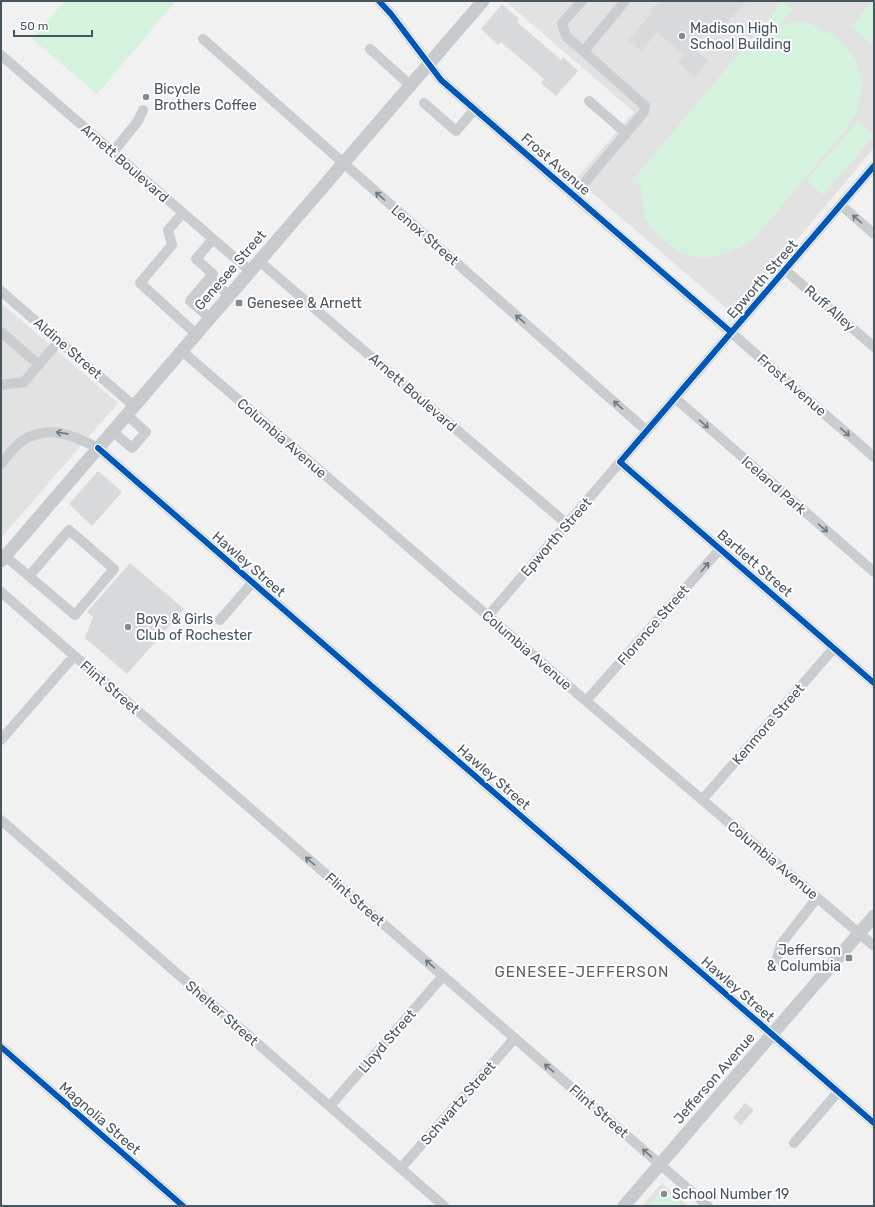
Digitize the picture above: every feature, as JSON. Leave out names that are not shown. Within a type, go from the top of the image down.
[{"type":"main road","name":"Genesee Street","points":[[3,558],[483,1]]},
{"type":"main road","name":"Jefferson Avenue","points":[[624,1206],[874,916]]},
{"type":"street","name":"Frost Avenue","points":[[379,1],[391,14],[441,80],[874,456]]},
{"type":"street","points":[[574,195],[644,112],[645,106],[566,36],[562,23],[582,1]]},
{"type":"street","points":[[584,51],[625,1]]},
{"type":"street","name":"Lenox Street","points":[[203,39],[647,431]]},
{"type":"street","points":[[370,49],[410,85]]},
{"type":"street","name":"Arnett Boulevard","points":[[1,55],[250,272]]},
{"type":"street","points":[[589,101],[626,133]]},
{"type":"street","points":[[424,103],[456,131],[475,109]]},
{"type":"street","points":[[113,152],[138,121],[143,110]]},
{"type":"street","name":"Epworth Street","points":[[488,616],[874,166]]},
{"type":"street","points":[[841,205],[874,234]]},
{"type":"street","points":[[183,213],[168,230],[172,245],[140,283],[196,334]]},
{"type":"street","points":[[210,318],[190,301],[213,274],[196,259],[213,239]]},
{"type":"street","name":"Arnett Boulevard","points":[[259,261],[567,524]]},
{"type":"street","name":"Ruff Alley","points":[[785,270],[874,347]]},
{"type":"street","points":[[209,278],[230,295]]},
{"type":"street","name":"Aldine Street","points":[[1,291],[59,341],[130,410],[146,432],[132,448],[112,431]]},
{"type":"street","points":[[1,332],[39,365]]},
{"type":"street","points":[[1,385],[24,382],[59,341]]},
{"type":"street","name":"Columbia Avenue","points":[[182,351],[586,701],[874,946]]},
{"type":"street","name":"Iceland Park","points":[[675,398],[874,572]]},
{"type":"street","name":"Hawley Street","points":[[1,464],[21,442],[48,431],[68,434],[98,448],[874,1123]]},
{"type":"street","name":"Bartlett Street","points":[[620,462],[874,683]]},
{"type":"street","points":[[3,558],[29,576],[75,615],[114,569],[69,530],[29,576]]},
{"type":"street","name":"Florence Street","points":[[586,701],[720,549]]},
{"type":"street","points":[[220,620],[252,582]]},
{"type":"street","name":"Flint Street","points":[[1,592],[708,1206]]},
{"type":"street","name":"Kenmore Street","points":[[702,800],[834,648]]},
{"type":"street","points":[[1,740],[74,656]]},
{"type":"street","name":"Shelter Street","points":[[2,822],[444,1206]]},
{"type":"street","points":[[776,962],[781,944],[817,898]]},
{"type":"street","name":"Lloyd Street","points":[[330,1106],[443,976]]},
{"type":"street","name":"Schwartz Street","points":[[401,1168],[515,1038]]},
{"type":"street","name":"Magnolia Street","points":[[1,1047],[183,1206]]},
{"type":"street","points":[[794,1143],[838,1092]]},
{"type":"shaded area","points":[[505,1],[874,1],[874,148],[734,315],[576,179],[634,112]]},
{"type":"shaded area","points":[[1,303],[118,403],[1,538]]},
{"type":"shaded area","name":"School Number 19","points":[[662,1183],[688,1206],[642,1206]]},
{"type":"green space","points":[[64,1],[176,1],[97,94],[32,39]]},
{"type":"green space","points":[[874,1],[874,46],[851,27]]},
{"type":"green space","points":[[782,2],[793,10],[779,25],[804,21],[837,37],[855,59],[862,81],[859,107],[848,127],[752,241],[728,253],[704,258],[682,254],[657,235],[645,218],[641,187],[633,180]]},
{"type":"green space","points":[[858,121],[874,136],[823,195],[807,180]]},
{"type":"green space","points":[[662,1189],[681,1206],[648,1206]]},
{"type":"building","name":"Madison High School Building","points":[[662,1],[746,1],[722,28],[714,22],[693,47],[708,61],[695,77],[678,63],[684,55],[657,32],[641,51],[629,40],[652,12],[649,10]]},
{"type":"building","points":[[502,4],[519,19],[517,22],[561,60],[563,57],[578,71],[556,96],[541,83],[544,79],[501,42],[498,45],[481,29]]},
{"type":"building","points":[[98,471],[122,492],[92,526],[69,504]]},
{"type":"building","name":"Boys & Girls Club of Rochester","points":[[130,563],[184,609],[127,674],[85,638],[93,617],[87,612]]},
{"type":"building","points":[[745,1103],[754,1110],[741,1125],[733,1118]]},
{"type":"cycle path","points":[[379,1],[391,14],[441,80],[731,332]]},
{"type":"cycle path","points":[[874,166],[620,462],[874,683]]},
{"type":"cycle path","points":[[98,448],[874,1123]]},
{"type":"cycle path","points":[[1,1047],[183,1206]]},
{"type":"place","name":"Madison High School Building","points":[[682,36]]},
{"type":"place","name":"Bicycle Brothers Coffee","points":[[146,97]]},
{"type":"place","name":"Genesee & Arnett","points":[[239,303]]},
{"type":"place","name":"Boys & Girls Club of Rochester","points":[[128,627]]},
{"type":"place","name":"Jefferson & Columbia","points":[[849,958]]},
{"type":"place","name":"School Number 19","points":[[664,1194]]},
{"type":"district","name":"GENESEE-JEFFERSON","points":[[582,972]]}]
